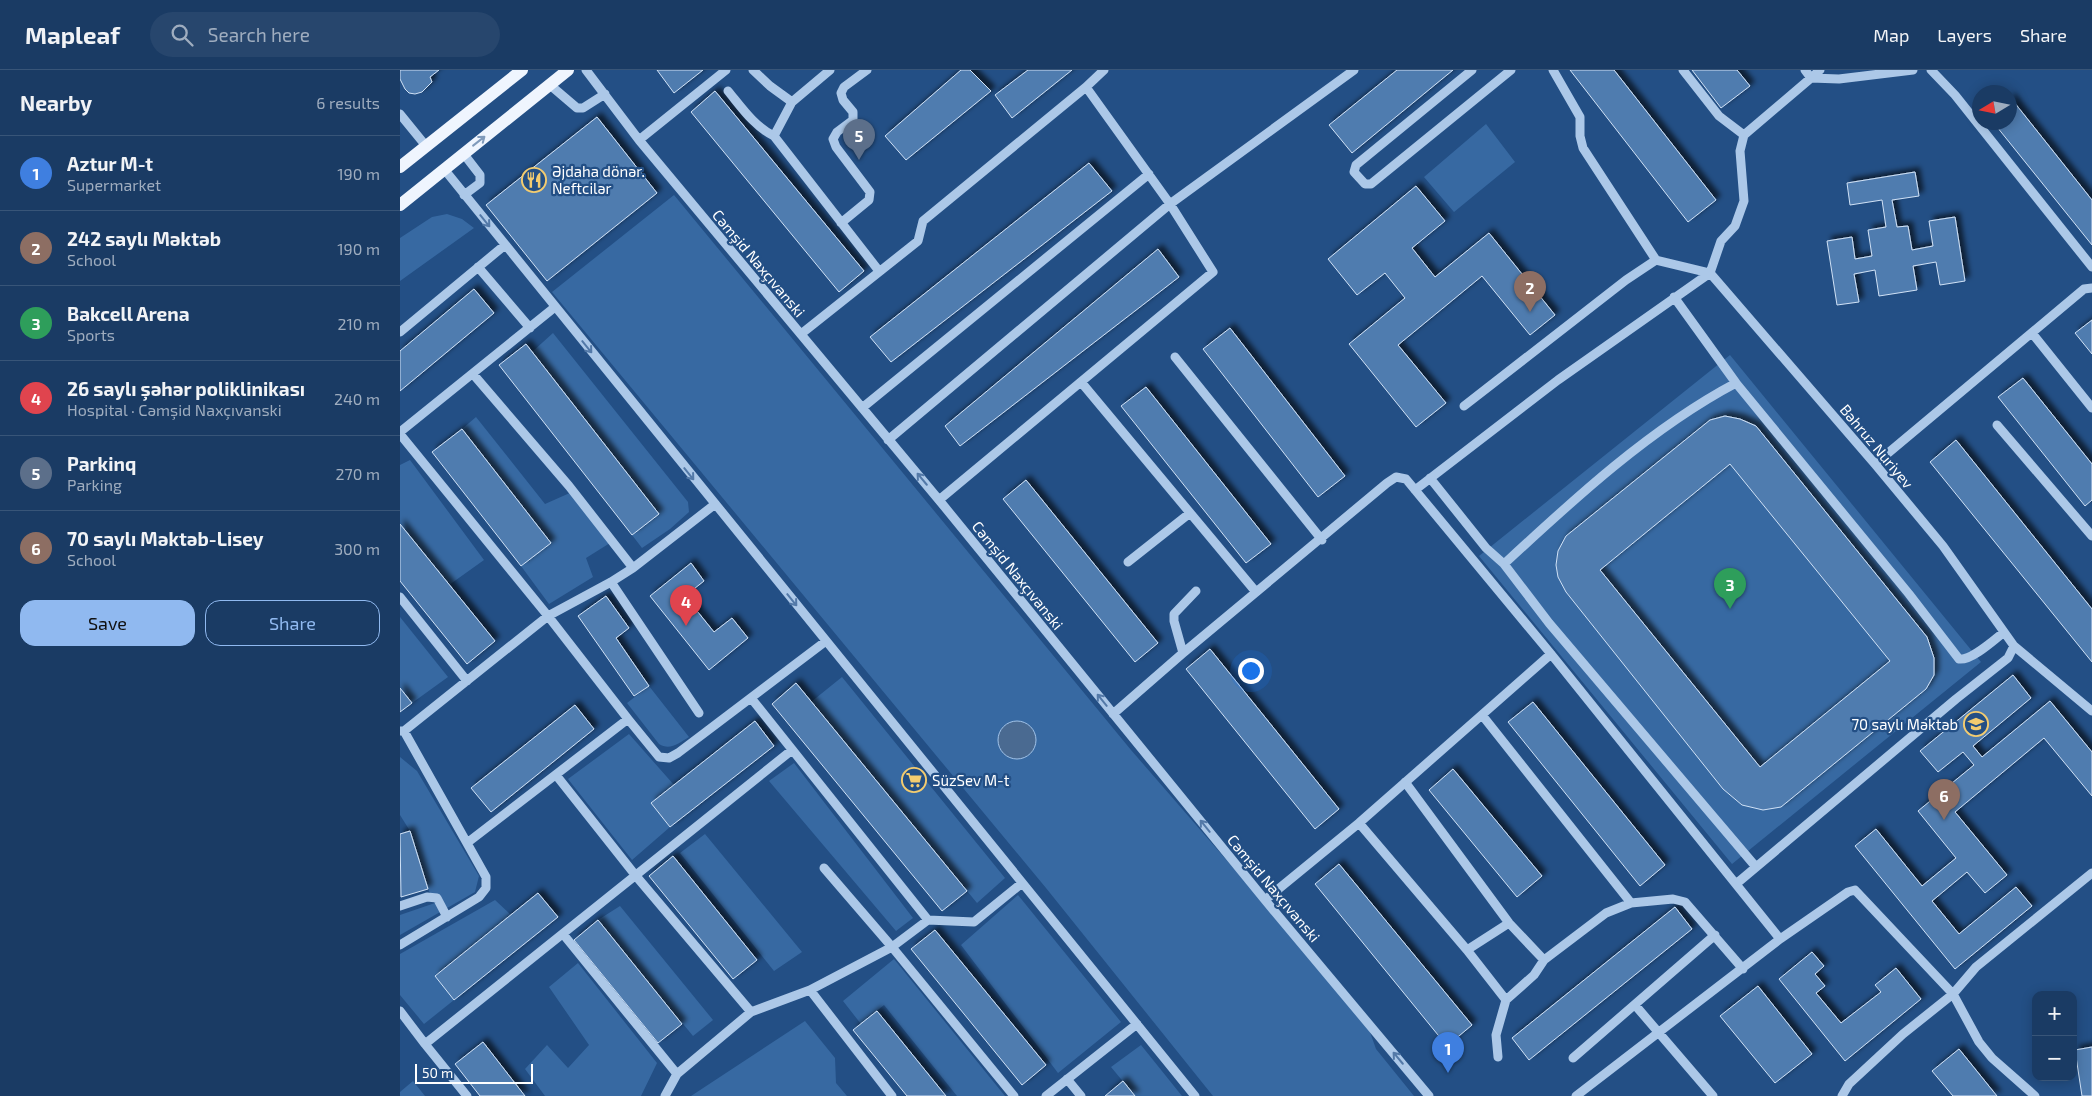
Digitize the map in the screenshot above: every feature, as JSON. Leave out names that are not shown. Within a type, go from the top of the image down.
[{"type":"main road","points":[[400,167],[522,70]]},
{"type":"main road","points":[[400,205],[568,70]]},
{"type":"street","name":"Cəmşid Naxçıvanski","points":[[586,70],[640,140],[888,440],[940,500],[1113,714],[1429,1096]]},
{"type":"street","points":[[640,140],[726,70]]},
{"type":"street","points":[[754,70],[770,86],[792,102]]},
{"type":"street","points":[[774,136],[792,102],[830,70]]},
{"type":"street","points":[[841,223],[869,200],[870,192],[836,147],[833,138],[837,132],[853,120],[853,112],[843,100],[841,92],[844,87],[867,70]]},
{"type":"street","points":[[801,334],[918,242],[923,221],[1086,87],[1104,70]]},
{"type":"street","points":[[888,440],[1170,204],[1354,70]]},
{"type":"street","points":[[1472,70],[1356,165],[1354,172],[1365,184],[1371,184],[1511,70]]},
{"type":"street","points":[[1553,70],[1580,117],[1582,148],[1656,260],[1710,272]]},
{"type":"street","points":[[1683,70],[1718,116],[1744,135]]},
{"type":"street","points":[[1416,490],[1558,380],[1710,272],[1721,241],[1734,226],[1744,200],[1740,150],[1744,135],[1808,74],[1820,70]]},
{"type":"street","points":[[1808,74],[1838,79],[1913,70]]},
{"type":"street","points":[[1931,70],[1955,94],[2092,267]]},
{"type":"street","points":[[550,85],[577,108],[583,108],[605,94]]},
{"type":"street","points":[[940,500],[1213,272],[1170,204],[1086,87]]},
{"type":"street","points":[[728,91],[755,124],[774,136],[879,271]]},
{"type":"street","points":[[400,114],[426,146]]},
{"type":"street","points":[[463,153],[480,175],[480,183],[464,195]]},
{"type":"street","points":[[444,170],[1195,1096]]},
{"type":"street","points":[[862,408],[1149,174]]},
{"type":"street","points":[[400,332],[505,245]]},
{"type":"street","points":[[1464,406],[1626,280],[1656,260]]},
{"type":"street","points":[[478,267],[530,328]]},
{"type":"street","name":"Bəhruz Nuriyev","points":[[1710,272],[1943,546],[2014,646],[2092,711]]},
{"type":"street","points":[[1875,464],[2084,289],[2092,288]]},
{"type":"street","points":[[1674,296],[1736,383],[1909,594],[1958,659],[1964,660],[1972,656],[2004,632]]},
{"type":"street","points":[[555,308],[400,433],[548,616],[628,719],[659,757],[669,758],[826,641]]},
{"type":"street","points":[[2032,333],[2092,408]]},
{"type":"street","points":[[1175,357],[1322,540]]},
{"type":"street","points":[[473,374],[569,486],[633,568]]},
{"type":"street","points":[[1081,382],[1256,592]]},
{"type":"street","points":[[1504,564],[1622,460],[1678,418],[1736,383]]},
{"type":"street","points":[[1997,425],[2092,536]]},
{"type":"street","points":[[1113,714],[1183,653],[1396,477],[1406,479],[1551,654],[1780,939]]},
{"type":"street","points":[[1430,478],[1486,548],[1504,564],[1549,623],[1756,867]]},
{"type":"street","points":[[400,945],[480,897],[486,888],[486,876],[402,731],[548,616],[633,568],[714,505]]},
{"type":"street","points":[[1128,562],[1190,513]]},
{"type":"street","points":[[610,582],[699,713]]},
{"type":"street","points":[[1183,653],[1174,621],[1174,614],[1196,591]]},
{"type":"street","points":[[400,597],[467,681]]},
{"type":"street","points":[[1736,884],[1956,699],[2008,658],[2014,646]]},
{"type":"street","points":[[1266,900],[1358,823],[1551,654]]},
{"type":"street","points":[[751,698],[928,920]]},
{"type":"street","points":[[1482,715],[1631,903]]},
{"type":"street","points":[[467,843],[628,719]]},
{"type":"street","points":[[425,1044],[792,750]]},
{"type":"street","points":[[556,775],[636,876],[751,1012]]},
{"type":"street","points":[[1405,782],[1509,923],[1544,960]]},
{"type":"street","points":[[1358,823],[1467,950],[1506,1000]]},
{"type":"street","points":[[824,868],[892,947],[1014,1096]]},
{"type":"street","points":[[1842,1096],[1849,1084],[1904,1034],[1953,994],[1976,967],[2092,873]]},
{"type":"street","points":[[665,1096],[677,1074],[751,1012],[810,990],[892,947],[928,920],[974,922],[1022,883]]},
{"type":"street","points":[[1576,1096],[1780,939],[1848,892],[1855,890],[1953,994],[1979,1042],[1992,1058],[2035,1096]]},
{"type":"street","points":[[400,906],[427,897],[437,898],[447,917]]},
{"type":"street","points":[[1498,1056],[1496,1036],[1506,1000],[1534,974],[1544,960],[1606,913],[1631,903],[1673,899],[1685,902],[1743,968]]},
{"type":"street","points":[[1467,950],[1509,923]]},
{"type":"street","points":[[562,934],[677,1074]]},
{"type":"street","points":[[1573,1058],[1715,935]]},
{"type":"street","points":[[810,990],[892,1096]]},
{"type":"street","points":[[1635,1004],[1713,1096]]},
{"type":"street","points":[[400,1011],[467,1096]]},
{"type":"street","points":[[1046,1096],[1137,1024]]},
{"type":"street","points":[[1068,1079],[1081,1096]]},
{"type":"shaded area","points":[[1486,124],[1515,162],[1454,212],[1424,177]]},
{"type":"shaded area","points":[[674,195],[1131,750],[1366,1021],[1376,1049],[1414,1096],[1213,1096],[1046,888],[552,292]]},
{"type":"shaded area","points":[[447,214],[462,219],[474,228],[400,281],[400,238],[432,217]]},
{"type":"shaded area","points":[[553,333],[688,502],[689,512],[670,529],[642,548],[632,535],[658,514],[532,352]]},
{"type":"shaded area","points":[[1730,355],[1981,662],[1732,864],[1479,556]]},
{"type":"shaded area","points":[[476,417],[545,504],[572,492],[610,543],[586,558],[593,577],[549,604],[521,566],[551,543],[462,429]]},
{"type":"shaded area","points":[[410,460],[484,560],[449,585],[400,524],[400,465]]},
{"type":"shaded area","points":[[400,617],[448,677],[412,703],[400,688]]},
{"type":"shaded area","points":[[842,677],[1005,878],[977,903],[811,702]]},
{"type":"shaded area","points":[[649,686],[689,737],[678,744],[667,747],[659,744],[627,703]]},
{"type":"shaded area","points":[[1017,721],[1024,722],[1030,727],[1035,733],[1035,747],[1030,753],[1024,758],[1017,759],[1010,758],[1004,753],[999,747],[998,740],[999,733],[1004,727],[1010,722]]},
{"type":"shaded area","points":[[629,734],[674,785],[651,803],[670,827],[632,860],[568,779]]},
{"type":"shaded area","points":[[400,757],[417,771],[479,876],[475,892],[400,935],[400,915],[435,903],[428,889],[410,831],[400,815]]},
{"type":"shaded area","points":[[794,763],[913,918],[896,931],[769,781]]},
{"type":"shaded area","points":[[705,834],[802,952],[774,971],[680,853]]},
{"type":"shaded area","points":[[1018,895],[1121,1022],[1058,1073],[961,945]]},
{"type":"shaded area","points":[[495,900],[511,915],[435,975],[454,1000],[424,1024],[400,995],[400,954]]},
{"type":"shaded area","points":[[620,906],[713,1020],[693,1036],[598,920]]},
{"type":"shaded area","points":[[894,959],[1005,1096],[957,1096],[884,1005],[861,1024],[843,1001]]},
{"type":"shaded area","points":[[578,963],[657,1063],[641,1096],[545,1096],[525,1069],[547,1045],[568,1068],[589,1045],[549,987]]},
{"type":"shaded area","points":[[805,1021],[835,1058],[836,1083],[847,1096],[691,1096]]},
{"type":"shaded area","points":[[1141,1045],[1182,1096],[1135,1096],[1111,1067]]},
{"type":"shaded area","points":[[413,1081],[425,1096],[400,1096],[400,1092]]},
{"type":"building","points":[[400,70],[439,70],[430,77],[432,82],[422,92],[415,94],[409,93],[405,89],[400,79]]},
{"type":"building","points":[[657,70],[703,70],[674,93]]},
{"type":"building","points":[[961,70],[970,70],[991,91],[906,160],[885,136]]},
{"type":"building","points":[[1028,70],[1072,70],[1012,118],[995,95]]},
{"type":"building","points":[[1397,70],[1453,70],[1352,153],[1329,125]]},
{"type":"building","points":[[1570,70],[1614,70],[1716,200],[1688,222]]},
{"type":"building","points":[[1692,70],[1737,70],[1750,86],[1721,108]]},
{"type":"building","points":[[715,91],[864,271],[839,292],[691,112]]},
{"type":"building","points":[[2017,106],[2092,200],[2092,245],[1999,130],[2017,130]]},
{"type":"building","points":[[597,117],[657,193],[547,281],[486,205]]},
{"type":"building","points":[[1089,163],[1112,191],[891,362],[870,337]]},
{"type":"building","points":[[1915,172],[1919,196],[1892,200],[1897,227],[1908,226],[1912,250],[1933,246],[1929,221],[1955,217],[1965,281],[1940,285],[1936,262],[1913,266],[1917,290],[1879,296],[1875,270],[1854,274],[1859,302],[1837,305],[1827,241],[1852,237],[1855,259],[1872,256],[1868,230],[1886,227],[1882,200],[1850,205],[1847,183]]},
{"type":"building","points":[[1416,186],[1445,221],[1412,248],[1435,277],[1489,233],[1555,315],[1530,335],[1482,276],[1398,345],[1446,403],[1416,427],[1349,344],[1405,298],[1385,273],[1357,295],[1328,259]]},
{"type":"building","points":[[1158,249],[1179,277],[960,446],[945,426]]},
{"type":"building","points":[[474,289],[494,313],[400,391],[400,351]]},
{"type":"building","points":[[2092,320],[2092,354],[2075,333]]},
{"type":"building","points":[[1230,328],[1345,476],[1318,497],[1203,349]]},
{"type":"building","points":[[526,344],[659,514],[632,535],[499,365]]},
{"type":"building","points":[[2023,378],[2092,464],[2092,500],[2085,506],[1998,397]]},
{"type":"building","points":[[1146,387],[1271,544],[1246,563],[1121,406]]},
{"type":"building","points":[[1725,416],[1740,419],[1756,426],[1927,637],[1934,658],[1934,675],[1926,689],[1781,807],[1763,810],[1742,805],[1723,789],[1566,592],[1558,577],[1556,565],[1558,551],[1566,536],[1710,420]],"holes":[[[1730,464],[1890,661],[1760,767],[1600,570]]]},
{"type":"building","points":[[462,429],[551,543],[521,566],[432,452]]},
{"type":"building","points":[[1956,440],[2092,609],[2092,662],[1930,462]]},
{"type":"building","points":[[1026,480],[1158,643],[1135,662],[1003,499]]},
{"type":"building","points":[[400,524],[495,641],[467,664],[400,581]]},
{"type":"building","points":[[691,563],[704,581],[685,596],[714,632],[732,618],[748,638],[709,670],[650,596]]},
{"type":"building","points":[[606,596],[629,628],[616,638],[649,686],[634,696],[578,616]]},
{"type":"building","points":[[1210,649],[1339,809],[1315,829],[1186,669]]},
{"type":"building","points":[[2013,675],[2031,698],[1973,746],[1982,757],[2050,701],[2092,752],[2092,796],[2044,738],[1955,812],[2007,875],[1985,893],[1967,872],[1932,901],[1959,934],[2016,887],[2032,906],[1955,969],[1855,846],[1876,829],[1922,886],[1956,858],[1918,811],[1974,765],[1963,752],[1938,772],[1920,751]]},
{"type":"building","points":[[796,683],[967,891],[942,911],[772,704]]},
{"type":"building","points":[[400,688],[412,703],[400,712]]},
{"type":"building","points":[[1533,702],[1665,865],[1640,886],[1508,722]]},
{"type":"building","points":[[575,705],[594,729],[491,812],[471,788]]},
{"type":"building","points":[[755,721],[774,746],[670,827],[651,803]]},
{"type":"building","points":[[1453,769],[1542,876],[1517,897],[1429,790]]},
{"type":"building","points":[[410,831],[428,889],[401,897],[400,834]]},
{"type":"building","points":[[673,856],[757,960],[733,979],[649,876]]},
{"type":"building","points":[[1339,864],[1472,1025],[1447,1046],[1315,884]]},
{"type":"building","points":[[538,893],[558,917],[454,1000],[435,976]]},
{"type":"building","points":[[1675,907],[1692,929],[1529,1060],[1512,1038]]},
{"type":"building","points":[[598,920],[682,1024],[658,1043],[574,940]]},
{"type":"building","points":[[935,930],[1046,1065],[1022,1085],[911,949]]},
{"type":"building","points":[[1812,952],[1824,966],[1815,974],[1825,986],[1816,993],[1841,1023],[1881,992],[1875,985],[1896,968],[1921,999],[1845,1061],[1779,979]]},
{"type":"building","points":[[1758,986],[1812,1054],[1775,1083],[1720,1016]]},
{"type":"building","points":[[877,1011],[946,1096],[907,1096],[853,1030]]},
{"type":"building","points":[[483,1042],[525,1096],[480,1096],[455,1064]]},
{"type":"building","points":[[2092,1047],[2092,1096],[2082,1096],[2077,1050]]},
{"type":"building","points":[[1959,1049],[1997,1096],[1953,1096],[1932,1071]]},
{"type":"building","points":[[1123,1081],[1135,1096],[1105,1096]]},
{"type":"place","name":"Parkinq","points":[[859,160]]},
{"type":"place","name":"Əjdaha dönər. Neftcilər","points":[[534,180]]},
{"type":"place","name":"242 saylı Məktəb","points":[[1530,312]]},
{"type":"place","name":"Bakcell Arena","points":[[1730,609]]},
{"type":"place","name":"26 saylı şəhər poliklinikası","points":[[686,626]]},
{"type":"place","name":"70 saylı Məktəb","points":[[1976,724]]},
{"type":"place","name":"SüzSev M-t","points":[[914,780]]},
{"type":"place","name":"70 saylı Məktəb-Lisey","points":[[1944,820]]},
{"type":"place","name":"Aztur M-t","points":[[1448,1073]]}]
